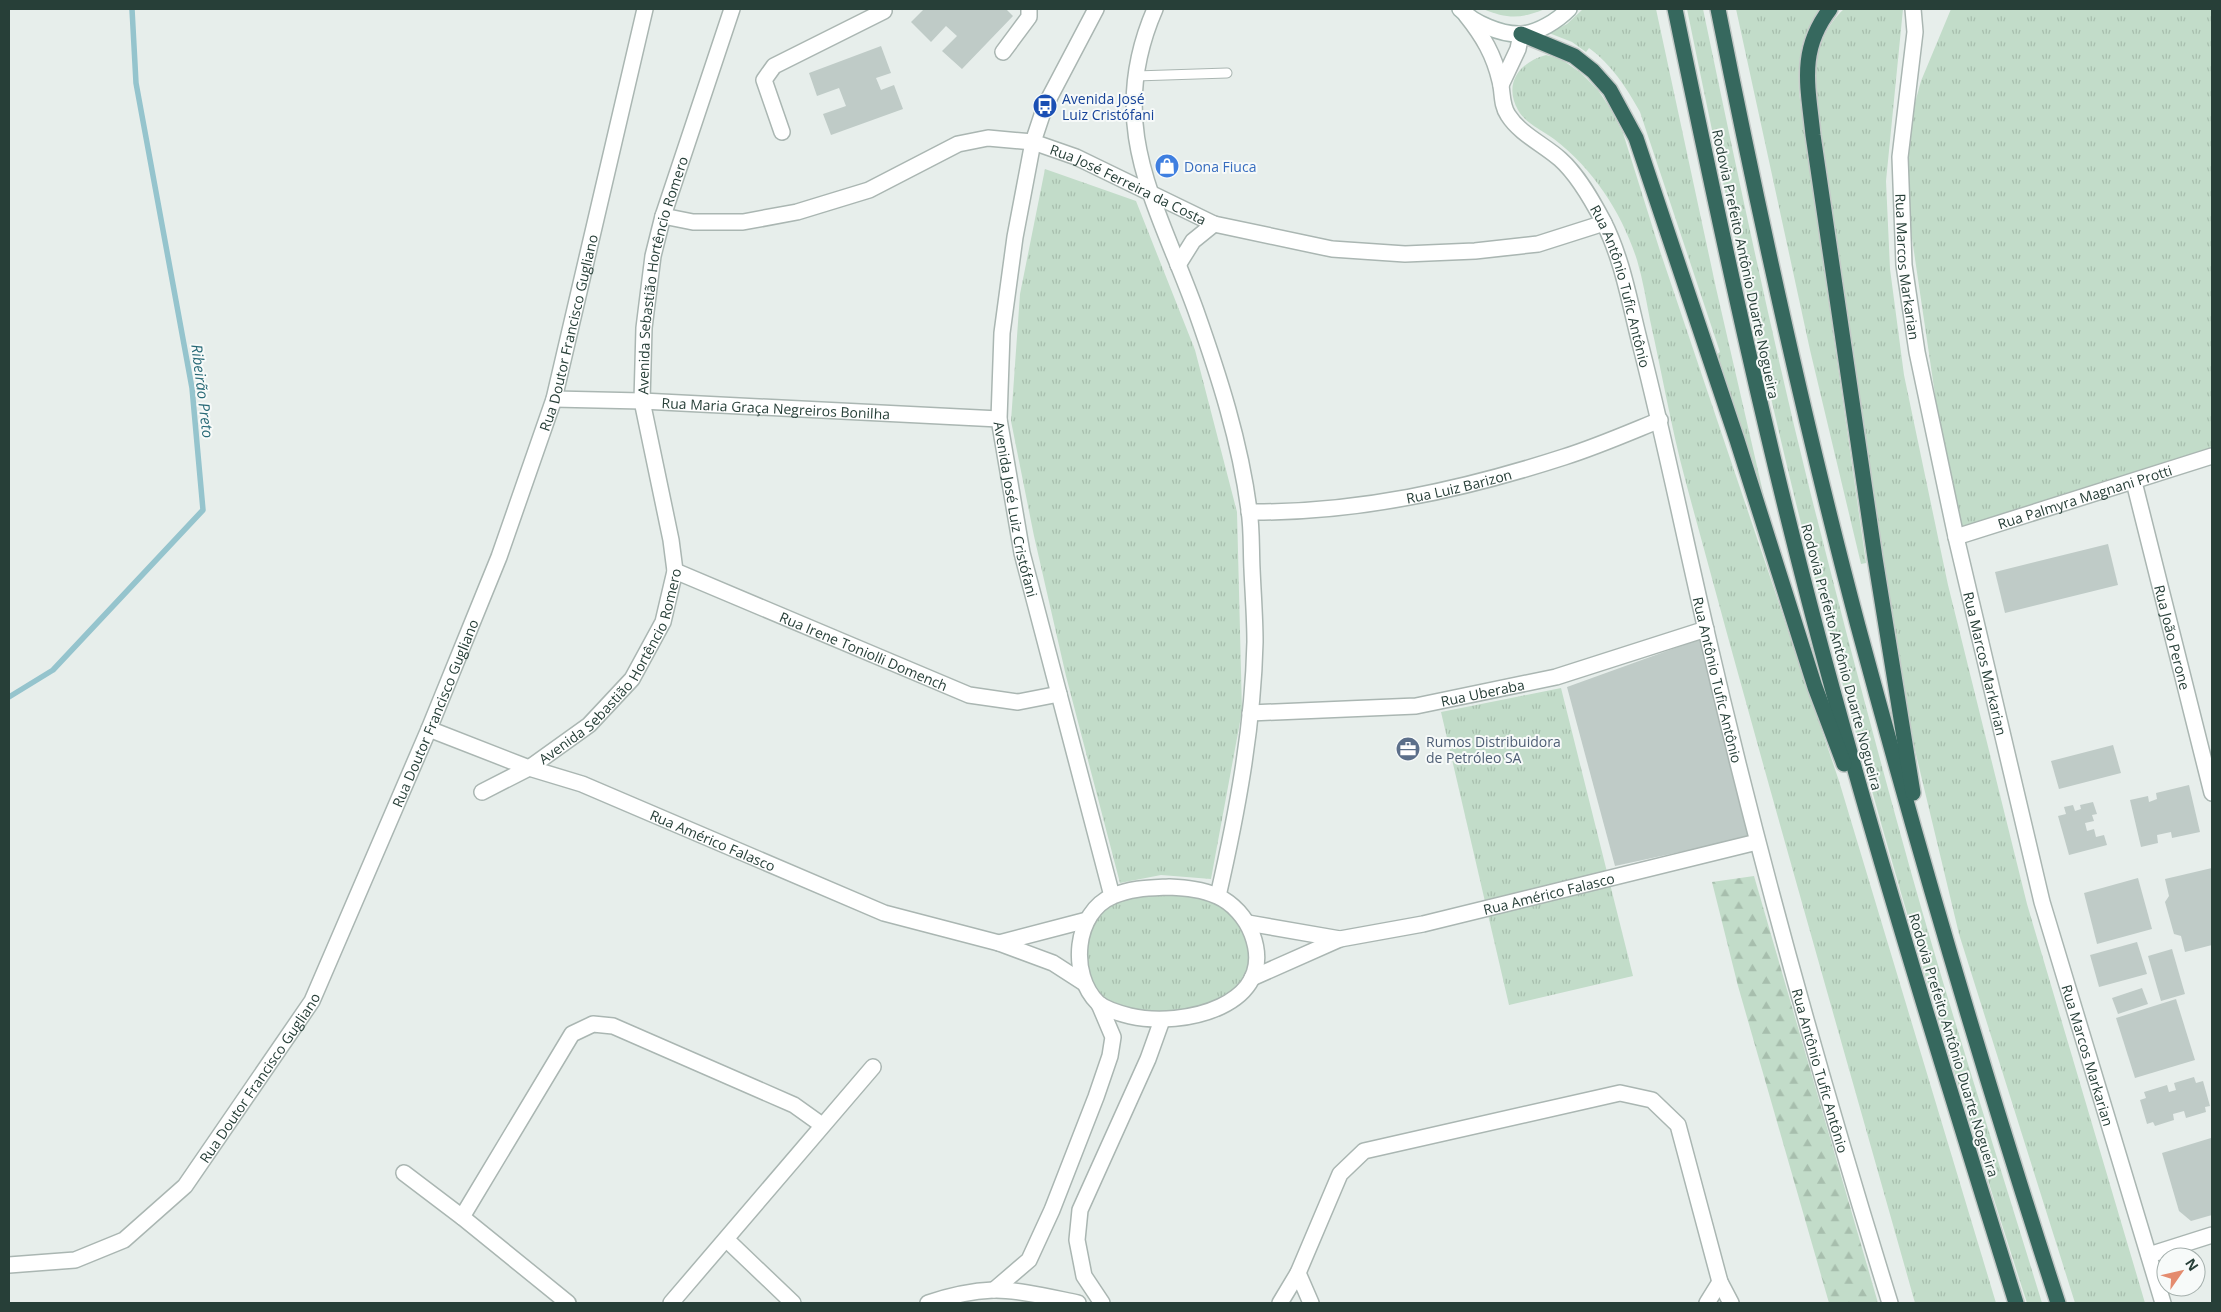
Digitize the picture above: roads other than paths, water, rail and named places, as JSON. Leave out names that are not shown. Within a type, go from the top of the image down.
[{"type":"highway","name":"Rodovia Prefeito Antônio Duarte Nogueira","points":[[1675,9],[1760,404],[1832,689],[1920,995],[2016,1303]]},
{"type":"highway","name":"Rodovia Prefeito Antônio Duarte Nogueira","points":[[1718,9],[1747,155],[1818,464],[1858,623],[1926,871],[2004,1137],[2058,1303]]},
{"type":"highway","points":[[1830,9],[1817,28],[1811,44],[1806,68],[1813,135],[1875,558],[1926,871]]},
{"type":"highway","points":[[1521,34],[1574,56],[1593,71],[1610,90],[1636,138],[1737,440],[1816,687],[1886,876]]},
{"type":"street","name":"Rua Doutor Francisco Gugliano","points":[[9,1265],[75,1260],[124,1240],[185,1186],[312,1001],[429,729],[499,558],[554,399],[645,9]]},
{"type":"street","name":"Avenida Sebastião Hortêncio Romero","points":[[482,792],[529,768],[589,725],[632,679],[663,622],[675,571],[671,540],[642,401],[644,328],[652,256],[663,216],[732,9]]},
{"type":"street","points":[[782,132],[764,80],[767,73],[774,66],[884,9]]},
{"type":"street","points":[[1003,52],[1029,17],[1029,9]]},
{"type":"street","name":"Avenida José Luiz Cristófani","points":[[1096,9],[1045,106],[1033,142],[1015,237],[1002,333],[999,419],[1022,553],[1112,896]]},
{"type":"street","points":[[1156,9],[1147,29],[1136,76],[1133,112],[1140,162],[1228,408],[1242,464],[1250,512],[1255,642],[1250,713],[1246,749],[1218,896]]},
{"type":"street","points":[[1462,10],[1494,29],[1521,34],[1548,24],[1561,17],[1569,9]]},
{"type":"street","name":"Rua Marcos Markarian","points":[[1914,9],[1915,32],[1900,157],[1904,265],[1917,352],[1956,537],[2042,902],[2163,1303]]},
{"type":"street","name":"Rua Antônio Tufic Antônio","points":[[1462,10],[1484,38],[1495,60],[1504,107],[1509,117],[1518,127],[1562,160],[1585,190],[1604,222],[1619,258],[1660,420],[1706,629],[1757,842],[1852,1180],[1890,1303]]},
{"type":"street","points":[[1501,85],[1518,49],[1521,34]]},
{"type":"street","name":"Rua José Ferreira da Costa","points":[[663,216],[693,222],[743,222],[797,212],[869,190],[958,144],[988,138],[1033,142],[1076,157],[1214,224],[1332,249],[1405,254],[1475,251],[1538,244],[1604,222]]},
{"type":"street","points":[[1178,265],[1193,241],[1214,224]]},
{"type":"street","name":"Rua Maria Graça Negreiros Bonilha","points":[[554,399],[642,401],[999,419]]},
{"type":"street","name":"Rua Luiz Barizon","points":[[1250,512],[1290,513],[1363,506],[1459,488],[1565,457],[1660,420]]},
{"type":"street","name":"Rua Palmyra Magnani Protti","points":[[1956,537],[2212,456]]},
{"type":"street","name":"Rua João Perone","points":[[2134,482],[2212,793]]},
{"type":"street","name":"Rua Irene Toniolli Domench","points":[[675,571],[969,695],[1018,702],[1059,694]]},
{"type":"street","name":"Rua Uberaba","points":[[1250,713],[1416,706],[1556,677],[1706,629]]},
{"type":"street","name":"Rua Américo Falasco","points":[[429,729],[529,768],[582,784],[884,913],[999,943],[1053,963],[1084,984]]},
{"type":"street","name":"Rua Américo Falasco","points":[[1252,978],[1340,939],[1423,924],[1757,842]]},
{"type":"street","points":[[994,1290],[1029,1260],[1062,1185],[1110,1056],[1114,1037],[1099,1004],[1084,984],[1079,947],[1087,920],[1093,910],[1112,896],[1139,888],[1169,886],[1192,889],[1218,896],[1235,907],[1248,923],[1256,945],[1257,964],[1252,978],[1237,998],[1221,1008],[1189,1018],[1162,1020],[1129,1016],[1099,1004]]},
{"type":"street","name":"Rua Américo Falasco","points":[[999,943],[1087,920]]},
{"type":"street","name":"Rua Américo Falasco","points":[[1248,923],[1340,939]]},
{"type":"street","points":[[1102,1303],[1084,1276],[1077,1240],[1080,1210],[1148,1059],[1162,1020]]},
{"type":"street","points":[[462,1216],[572,1034],[593,1024],[613,1026],[794,1105],[822,1125]]},
{"type":"street","points":[[671,1303],[873,1067]]},
{"type":"street","points":[[1280,1303],[1298,1273],[1340,1174],[1364,1151],[1620,1093],[1652,1100],[1678,1125],[1720,1282],[1731,1303]]},
{"type":"street","points":[[404,1172],[462,1216],[568,1303]]},
{"type":"street","points":[[1062,1185],[1087,1196]]},
{"type":"street","points":[[2149,1255],[2212,1234]]},
{"type":"street","points":[[726,1240],[793,1303]]},
{"type":"street","points":[[1298,1273],[1311,1303]]},
{"type":"street","points":[[1707,1303],[1720,1282]]},
{"type":"street","points":[[928,1303],[950,1296],[994,1290],[1050,1297],[1078,1303]]},
{"type":"lane","points":[[1136,76],[1228,73]]},
{"type":"waterway","name":"Ribeirão Preto","points":[[9,697],[53,670],[203,510],[192,388],[136,83],[132,9]]},
{"type":"place","name":"Avenida José Luiz Cristófani","points":[[1045,106]]},
{"type":"place","name":"Dona Fiuca","points":[[1167,166]]},
{"type":"place","name":"Rumos Distribuidora de Petróleo SA","points":[[1408,749]]}]
